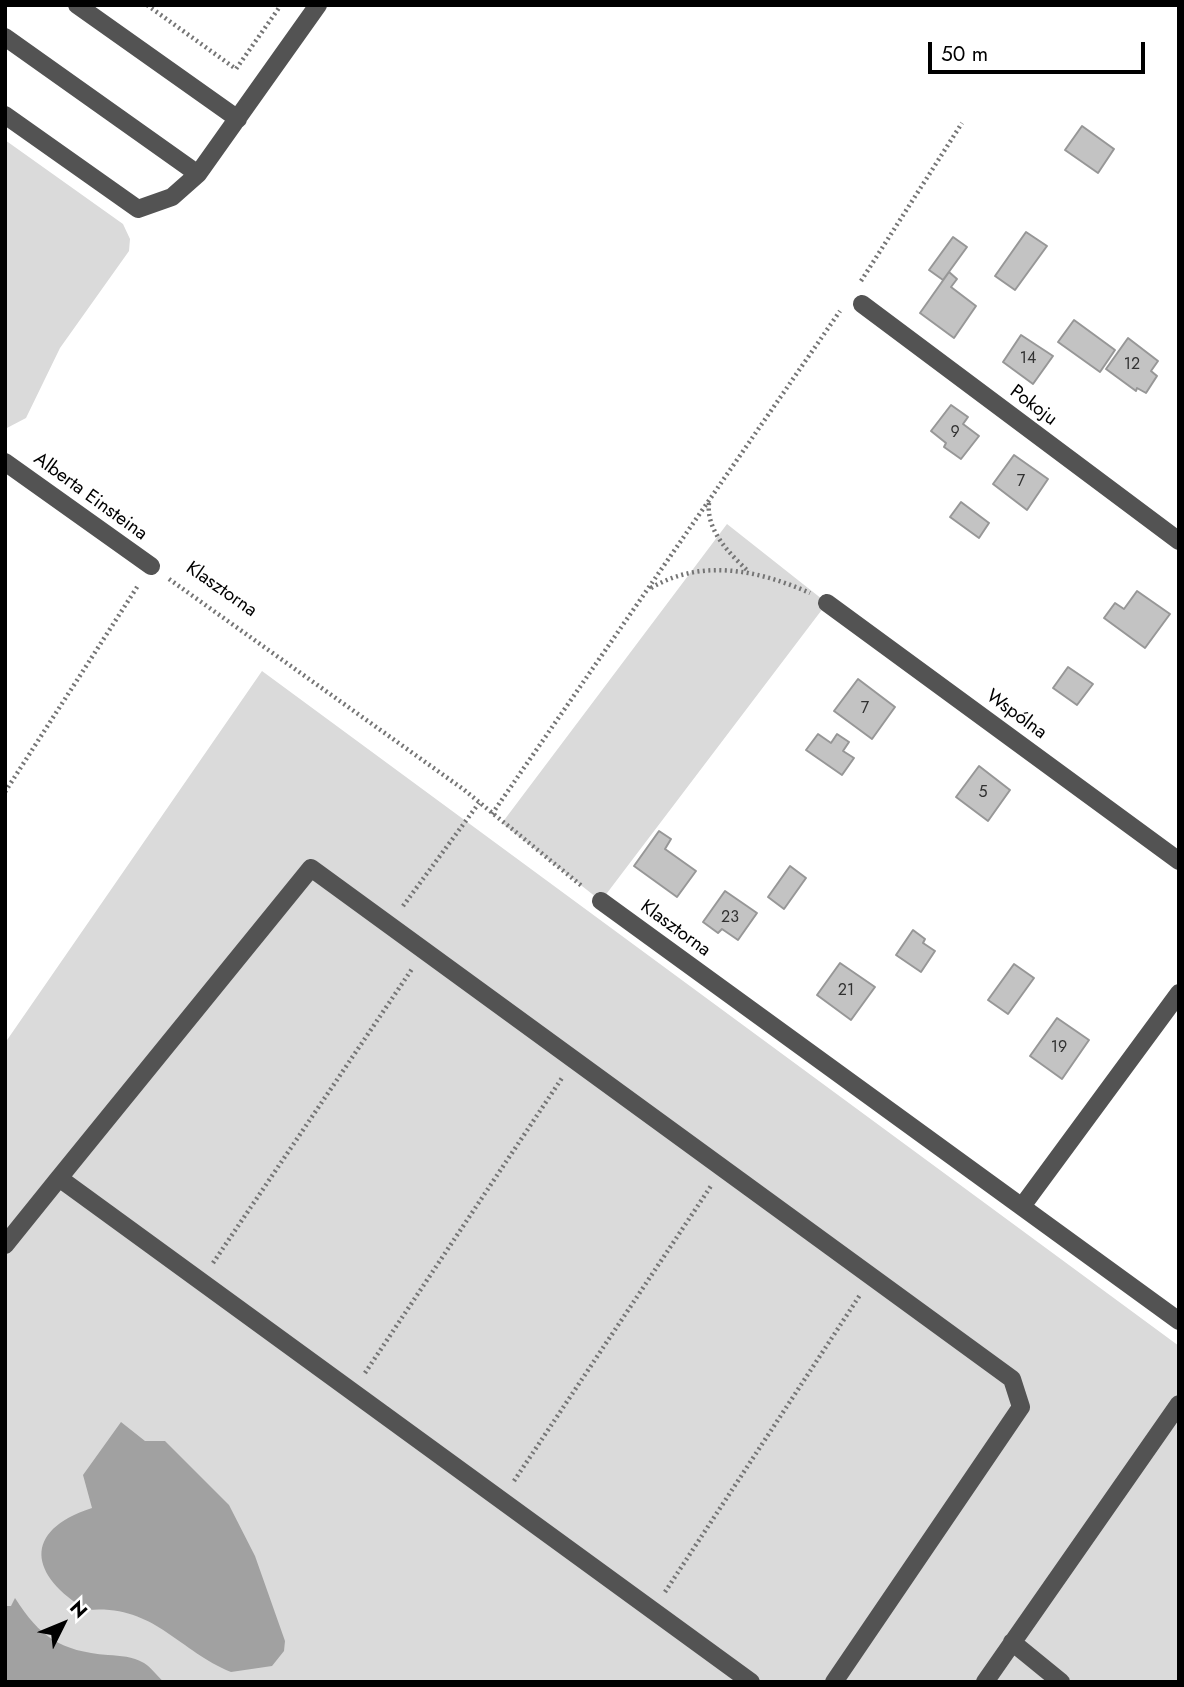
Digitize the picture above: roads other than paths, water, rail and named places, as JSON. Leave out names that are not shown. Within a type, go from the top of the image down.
[{"type":"street","points":[[77,5],[237,119]]},
{"type":"street","points":[[5,116],[138,209],[172,197],[198,174],[318,5]]},
{"type":"street","points":[[5,37],[198,174]]},
{"type":"street","name":"Pokoju","points":[[856,300],[1179,541]]},
{"type":"street","name":"Alberta Einsteina","points":[[5,462],[151,566]]},
{"type":"street","name":"Wspólna","points":[[827,603],[1179,862]]},
{"type":"street","points":[[5,1245],[311,868],[1012,1379],[1021,1407],[834,1682]]},
{"type":"street","name":"Klasztorna","points":[[601,901],[1023,1205],[1179,1321]]},
{"type":"street","points":[[1023,1205],[1179,993]]},
{"type":"street","points":[[59,1178],[751,1682]]},
{"type":"street","points":[[985,1682],[1179,1404]]},
{"type":"street","points":[[1013,1642],[1061,1682]]}]
